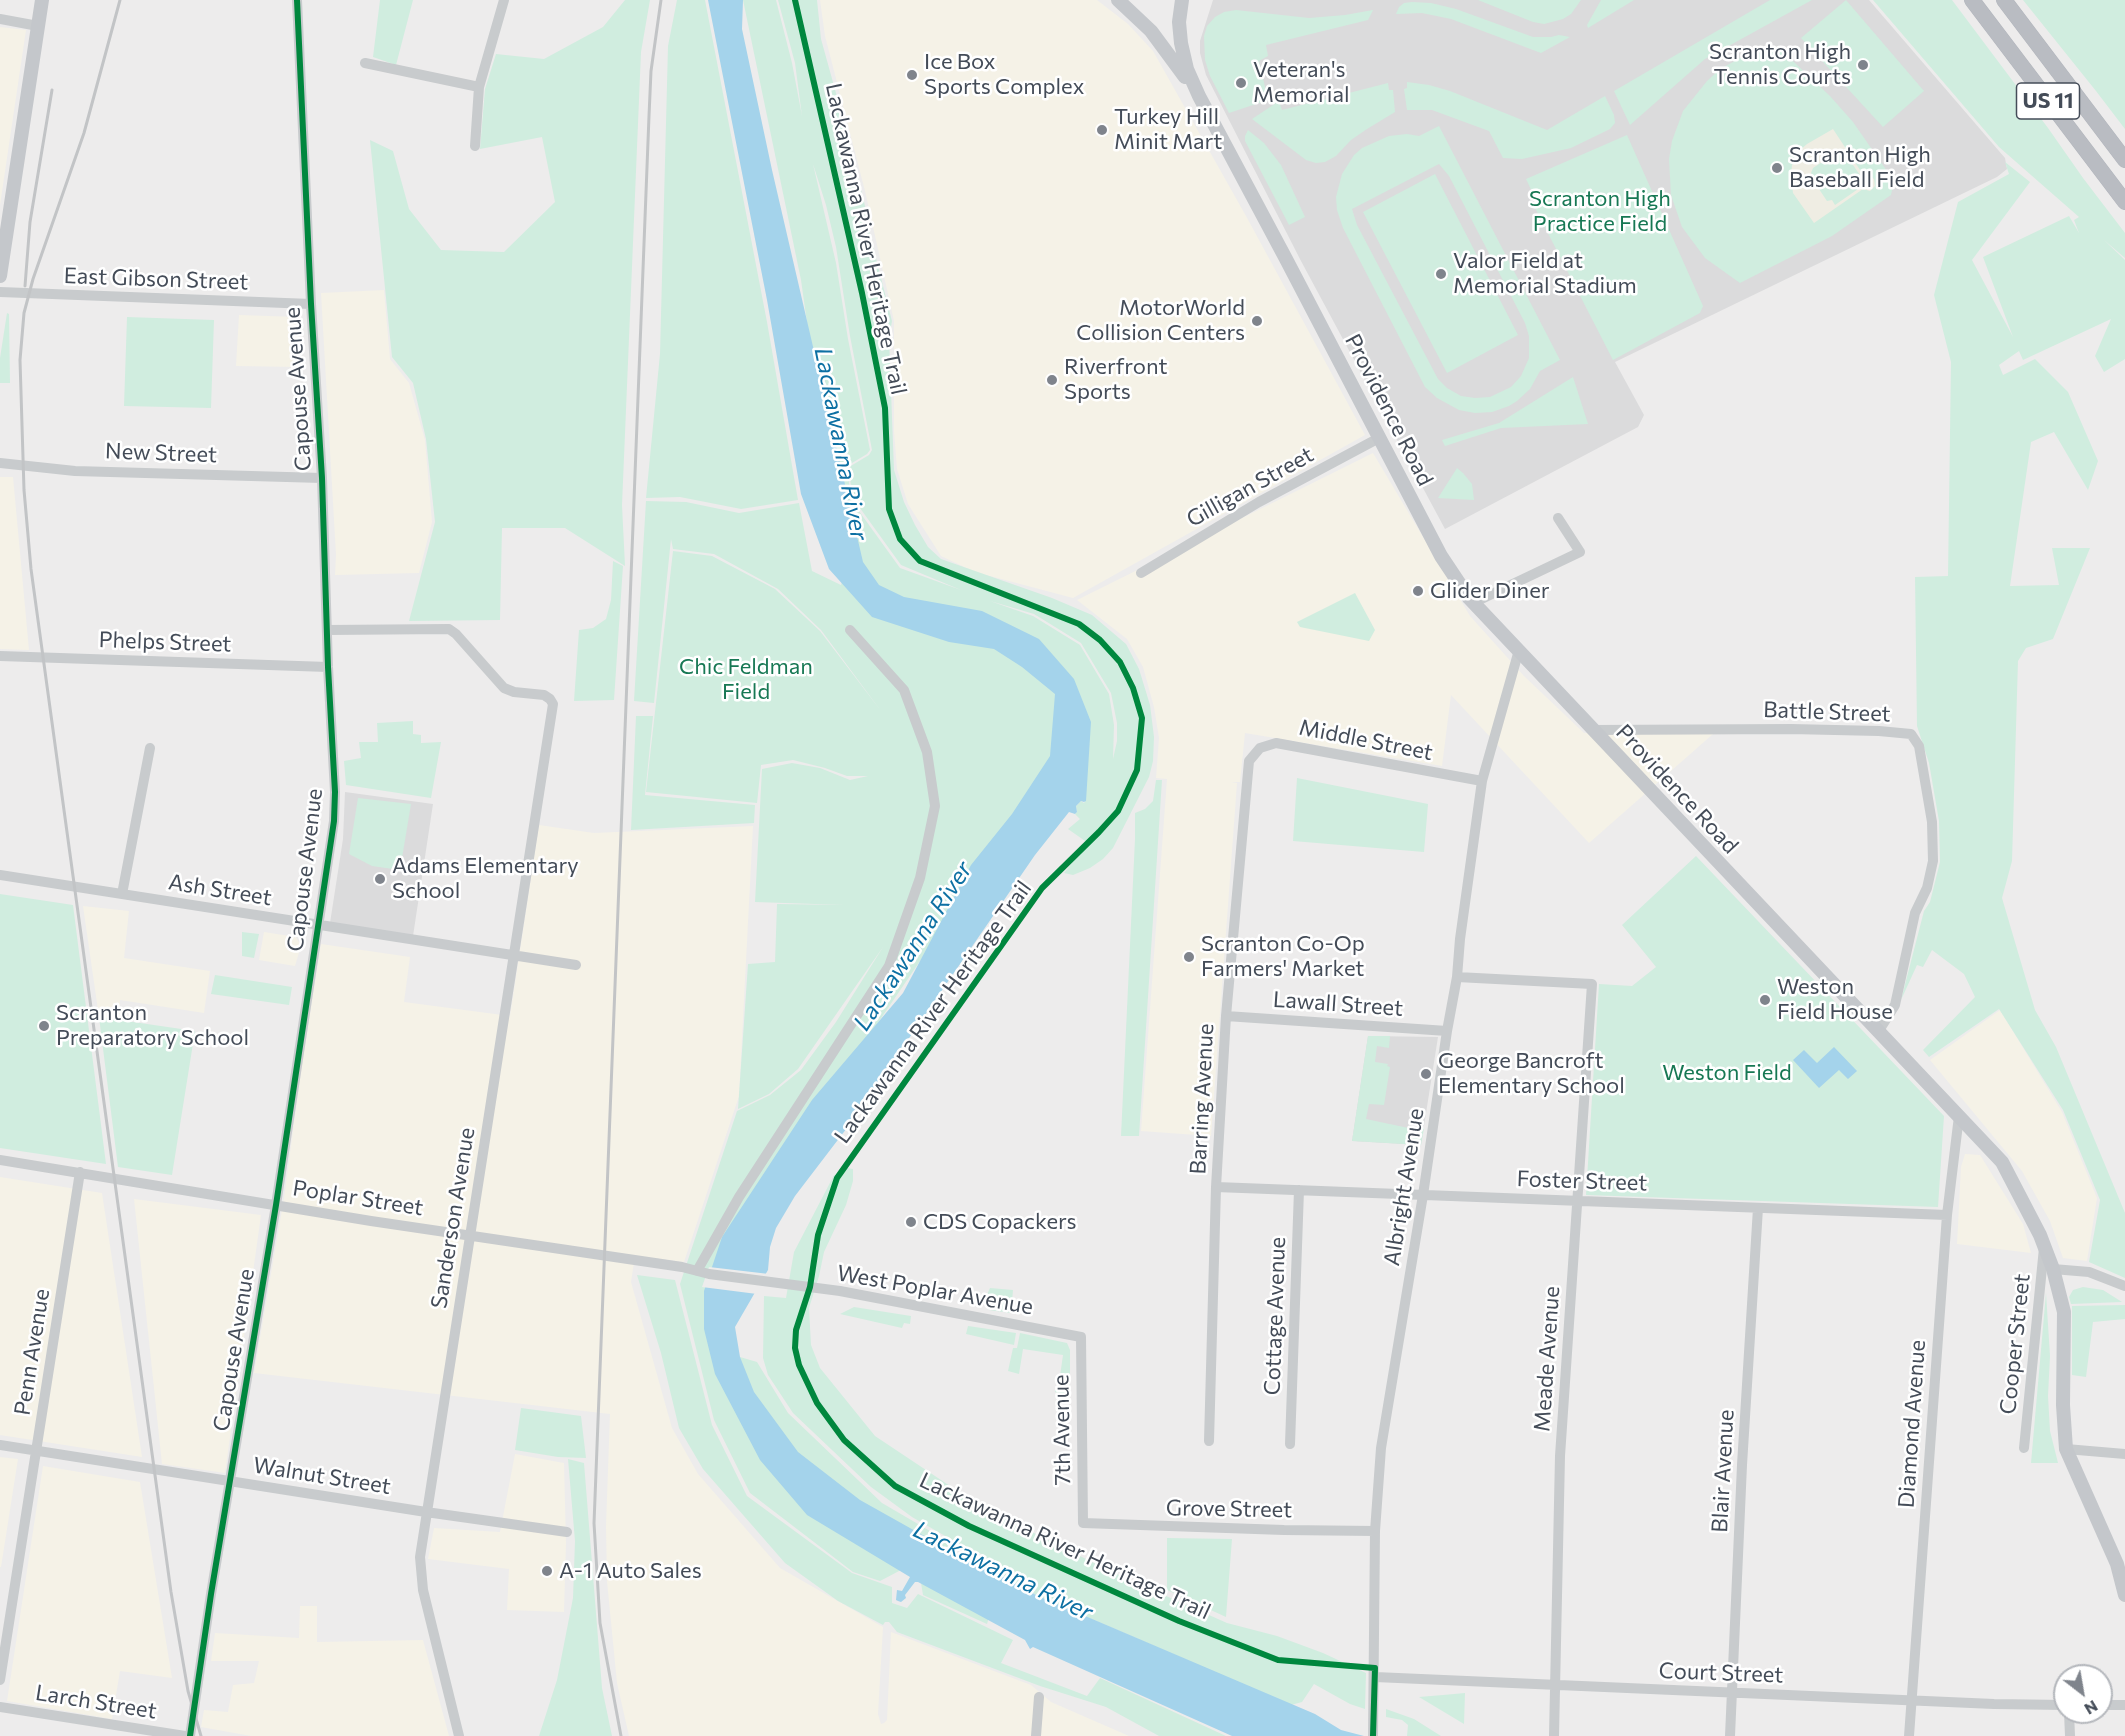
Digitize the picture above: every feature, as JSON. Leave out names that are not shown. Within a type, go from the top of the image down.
[{"type":"highway","name":"US 11","points":[[1972,0],[2125,202]]},
{"type":"highway","name":"US 11","points":[[2004,0],[2125,160]]},
{"type":"main road","points":[[0,276],[42,0]]},
{"type":"main road","points":[[1118,0],[1151,31],[1199,96]]},
{"type":"main road","name":"Providence Road","points":[[1182,0],[1179,31],[1181,43],[1187,69],[1199,96],[1441,556],[1473,603],[2002,1162],[2044,1244],[2053,1269],[2064,1312],[2063,1405],[2066,1449],[2116,1564],[2125,1595]]},
{"type":"street","name":"Capouse Avenue","points":[[190,1736],[211,1594],[276,1204],[332,839],[335,792],[328,667],[322,478],[311,304],[297,0]]},
{"type":"street","points":[[475,146],[479,87],[504,0]]},
{"type":"street","points":[[0,19],[38,26]]},
{"type":"street","points":[[365,63],[479,87]]},
{"type":"street","name":"East Gibson Street","points":[[0,292],[311,304]]},
{"type":"street","name":"Gilligan Street","points":[[1141,573],[1259,502],[1379,438]]},
{"type":"street","name":"New Street","points":[[0,463],[75,471],[322,478]]},
{"type":"street","points":[[1473,603],[1580,552],[1558,518]]},
{"type":"street","name":"Sanderson Avenue","points":[[327,630],[449,629],[504,688],[514,692],[547,696],[554,704],[420,1557],[423,1590],[459,1736]]},
{"type":"street","points":[[697,1271],[738,1197],[889,966],[920,878],[935,806],[927,752],[904,690],[850,630]]},
{"type":"street","name":"Albright Avenue","points":[[1373,1736],[1375,1530],[1381,1448],[1457,977],[1460,939],[1482,782],[1519,650]]},
{"type":"street","name":"Phelps Street","points":[[0,656],[328,667]]},
{"type":"street","name":"Battle Street","points":[[1592,730],[1791,729],[1911,734],[1919,746],[1932,822],[1933,861],[1927,888],[1915,913],[1895,1005],[1878,1032]]},
{"type":"street","name":"Middle Street","points":[[1249,761],[1260,748],[1276,743],[1482,782]]},
{"type":"street","points":[[122,894],[150,748]]},
{"type":"street","name":"Barring Avenue","points":[[1209,1441],[1216,1187],[1226,1016],[1249,761]]},
{"type":"street","name":"Ash Street","points":[[0,875],[576,965]]},
{"type":"street","name":"Meade Avenue","points":[[1457,977],[1592,984],[1560,1456],[1554,1736]]},
{"type":"street","name":"Lawall Street","points":[[1226,1016],[1447,1031]]},
{"type":"street","name":"Diamond Avenue","points":[[1910,1736],[1947,1215],[1959,1116]]},
{"type":"street","name":"Poplar Street","points":[[0,1160],[371,1221],[682,1267],[710,1274]]},
{"type":"street","name":"Penn Avenue","points":[[0,1680],[80,1172]]},
{"type":"street","name":"Foster Street","points":[[1216,1187],[1947,1215]]},
{"type":"street","name":"Cottage Avenue","points":[[1290,1444],[1299,1190]]},
{"type":"street","name":"Blair Avenue","points":[[1730,1736],[1742,1465],[1758,1208]]},
{"type":"street","name":"Cooper Street","points":[[2024,1448],[2044,1244]]},
{"type":"street","points":[[2053,1269],[2089,1272],[2125,1286]]},
{"type":"street","name":"West Poplar Avenue","points":[[710,1274],[840,1291],[1081,1337]]},
{"type":"street","name":"7th Avenue","points":[[1081,1337],[1083,1523]]},
{"type":"street","name":"Walnut Street","points":[[0,1445],[567,1532]]},
{"type":"street","points":[[2066,1449],[2125,1454]]},
{"type":"street","name":"Grove Street","points":[[1083,1523],[1284,1530],[1375,1530]]},
{"type":"street","name":"Court Street","points":[[1375,1677],[2053,1705]]},
{"type":"street","points":[[1036,1736],[1039,1697]]},
{"type":"street","name":"Larch Street","points":[[0,1707],[185,1736]]},
{"type":"shaded area","points":[[820,0],[1097,0],[1128,24],[1153,51],[1365,435],[1073,598],[975,572],[941,556],[908,504],[897,469],[894,431],[894,321],[865,191],[825,36]]},
{"type":"shaded area","points":[[1213,0],[1869,0],[2005,158],[2007,169],[1997,177],[1615,362],[1644,415],[1638,427],[1445,529],[1301,261],[1206,75],[1200,53],[1200,41]]},
{"type":"shaded area","points":[[0,27],[26,30],[0,205]]},
{"type":"shaded area","points":[[384,290],[390,359],[409,383],[425,440],[432,522],[419,573],[335,575],[336,555],[321,293]]},
{"type":"shaded area","points":[[239,315],[298,317],[299,367],[236,366]]},
{"type":"shaded area","points":[[1373,453],[1470,616],[1524,676],[1584,733],[1713,734],[1589,843],[1451,695],[1442,766],[1245,733],[1240,782],[1231,782],[1237,783],[1211,1136],[1141,1131],[1167,779],[1156,778],[1159,738],[1154,707],[1143,667],[1127,639],[1077,600]]},
{"type":"shaded area","points":[[0,477],[13,477],[29,650],[0,649]]},
{"type":"shaded area","name":"Adams Elementary School","points":[[345,792],[433,804],[413,936],[330,923],[343,839]]},
{"type":"shaded area","points":[[539,825],[594,833],[753,826],[739,1096],[684,1262],[635,1256],[631,1282],[672,1428],[698,1474],[780,1568],[883,1627],[878,1714],[881,1724],[887,1720],[891,1632],[1031,1685],[1051,1702],[1129,1736],[629,1736],[617,1683],[607,1581],[606,1526],[610,1414],[254,1373],[284,1198],[321,944],[410,957],[404,1002],[510,1016]]},
{"type":"shaded area","points":[[83,906],[129,911],[124,958],[210,971],[204,1013],[120,1000],[120,1020],[99,1017]]},
{"type":"shaded area","points":[[264,932],[296,937],[301,946],[295,966],[259,960]]},
{"type":"shaded area","points":[[2000,1010],[2062,1112],[2097,1198],[2087,1261],[2063,1258],[2050,1221],[2022,1171],[1930,1060]]},
{"type":"shaded area","points":[[1368,1036],[1438,1037],[1421,1145],[1352,1141]]},
{"type":"shaded area","points":[[1965,1154],[1980,1155],[2023,1224],[2031,1253],[1957,1244],[1961,1167]]},
{"type":"shaded area","points":[[0,1177],[102,1193],[142,1457],[0,1435]]},
{"type":"shaded area","points":[[134,1199],[261,1215],[225,1473],[162,1464]]},
{"type":"shaded area","points":[[515,1454],[564,1463],[566,1543],[564,1612],[507,1610],[509,1569],[428,1559],[434,1528],[500,1532]]},
{"type":"shaded area","points":[[0,1457],[18,1459],[1,1567],[0,1567]]},
{"type":"shaded area","points":[[43,1466],[140,1482],[172,1678],[120,1671],[112,1719],[7,1701]]},
{"type":"shaded area","points":[[300,1606],[317,1606],[317,1642],[423,1640],[449,1736],[251,1736],[201,1727],[204,1710],[228,1712],[233,1685],[254,1683],[259,1661],[211,1661],[215,1633],[299,1638]]},
{"type":"green space","points":[[380,0],[413,0],[396,65],[373,57]]},
{"type":"green space","points":[[625,0],[650,0],[641,52],[622,505],[625,566],[565,528],[502,528],[500,620],[409,621],[435,522],[426,439],[413,383],[392,357],[370,140],[393,151],[409,209],[441,250],[504,252],[555,202],[542,137],[480,149],[485,89],[496,54],[544,59],[603,27]]},
{"type":"green space","points":[[677,0],[705,0],[767,322],[798,500],[741,509],[680,497],[646,498],[660,354],[668,46]]},
{"type":"green space","name":"Chic Feldman Field","points":[[743,0],[776,0],[792,63],[802,116],[795,63],[778,0],[817,0],[821,39],[849,140],[892,321],[889,338],[894,470],[904,502],[915,525],[928,547],[941,559],[1052,598],[1092,615],[1126,644],[1139,669],[1150,705],[1154,737],[1153,761],[1149,777],[1113,848],[1103,859],[1090,868],[1073,875],[1064,873],[1088,843],[1068,829],[1080,819],[1075,814],[1076,806],[1086,800],[1084,785],[933,942],[798,1140],[723,1352],[757,1362],[788,1413],[882,1503],[954,1545],[943,1548],[880,1581],[853,1572],[750,1493],[714,1420],[680,1284],[737,1111],[770,1095],[801,1070],[836,1022],[883,947],[798,1069],[769,1094],[738,1109],[748,964],[775,962],[777,904],[845,905],[755,902],[762,769],[792,763],[820,768],[850,780],[868,776],[847,776],[825,768],[793,760],[761,765],[757,803],[646,792],[673,551],[712,556],[775,589],[820,631],[881,711],[821,630],[778,589],[714,554],[673,549],[671,539],[654,703],[634,701],[646,501],[686,502],[739,513],[799,503],[812,571],[841,585],[843,578],[801,280]],"holes":[[[813,164],[836,247],[872,450],[869,455],[849,467],[852,497],[901,565],[961,590],[900,568],[851,500],[847,466],[870,450],[836,263]],[[990,601],[1034,614],[1081,643],[1111,693],[1117,723],[1117,741],[1113,759],[1114,725],[1109,694],[1080,645],[1033,616]]]},
{"type":"green space","points":[[1478,0],[1581,0],[1571,14],[1563,19],[1544,24],[1533,22]]},
{"type":"green space","points":[[1601,0],[1634,0],[1588,28],[1587,25]]},
{"type":"green space","points":[[1770,0],[1812,0],[1705,59],[1630,125],[1614,91]]},
{"type":"green space","name":"Scranton High Tennis Courts","points":[[1846,0],[1924,91],[1883,127],[1801,38]]},
{"type":"green space","points":[[1873,0],[1952,0],[2125,233],[2125,258],[2104,240],[2125,260],[2125,359],[2104,372],[2095,356],[2111,319],[2023,360],[2019,351],[1999,365],[2003,375],[2035,359],[2068,392],[2098,461],[2088,490],[2054,432],[2031,442],[2010,586],[2059,585],[2052,548],[2090,548],[2053,639],[2026,648],[2018,661],[2012,861],[2002,898],[2035,1010],[2056,1047],[2125,1213],[2125,1278],[2089,1262],[2100,1200],[2063,1110],[1999,1009],[1929,1057],[1923,1050],[1975,997],[1964,974],[1932,950],[1923,967],[1917,965],[1901,1000],[1924,911],[1930,902],[1940,862],[1939,821],[1929,763],[1917,726],[1915,577],[1948,576],[1951,362],[1934,295],[1958,202],[2009,174],[2005,162],[2030,182],[1972,260],[2013,337],[1983,257],[2069,216],[2079,233],[2074,220],[2079,217],[1999,147]]},
{"type":"green space","points":[[2023,0],[2125,0],[2125,129],[2096,91]]},
{"type":"green space","points":[[1404,3],[1431,3],[1456,9],[1533,37],[1559,35],[1570,37],[1541,53],[1451,19],[1422,13],[1396,14]]},
{"type":"green space","points":[[1236,10],[1309,18],[1373,10],[1368,20],[1266,45],[1268,56],[1259,61],[1268,100],[1229,113],[1210,76],[1205,60],[1204,36],[1207,26],[1215,17],[1224,12]]},
{"type":"green space","name":"Scranton High Baseball Field","points":[[1778,47],[1830,96],[1853,122],[1894,181],[1891,195],[1832,236],[1740,283],[1705,258],[1682,227],[1671,195],[1669,159],[1672,141],[1683,111],[1707,81],[1720,69],[1748,54]]},
{"type":"green space","points":[[1407,82],[1450,91],[1547,130],[1605,96],[1614,115],[1615,123],[1610,129],[1571,148],[1522,159],[1503,158],[1489,131],[1432,110],[1407,110],[1404,89],[1407,88]]},
{"type":"green space","points":[[1388,83],[1389,90],[1393,90],[1395,112],[1351,140],[1336,156],[1325,162],[1316,163],[1306,160],[1252,119],[1279,101],[1282,110]]},
{"type":"green space","points":[[1439,126],[1560,360],[1540,371],[1530,389],[1517,401],[1492,412],[1475,413],[1459,410],[1437,398],[1425,387],[1343,228],[1337,210],[1336,197],[1342,174],[1354,155],[1362,148],[1389,136],[1407,134],[1419,136]],"holes":[[[1439,164],[1449,176],[1525,323],[1529,336],[1529,358],[1521,376],[1511,387],[1490,397],[1461,396],[1447,388],[1438,379],[1357,225],[1352,209]]]},
{"type":"green space","points":[[1248,130],[1264,143],[1281,165],[1305,217],[1289,225],[1245,141]]},
{"type":"green space","name":"Scranton High Practice Field","points":[[1627,135],[1703,306],[1700,313],[1613,360],[1533,204],[1537,202],[1526,179]]},
{"type":"green space","name":"Valor Field at Memorial Stadium","points":[[1435,174],[1518,335],[1447,373],[1363,212]]},
{"type":"green space","points":[[7,313],[9,314],[10,383],[0,383],[0,358]]},
{"type":"green space","points":[[127,317],[214,320],[211,408],[124,406]]},
{"type":"green space","points":[[1573,377],[1588,424],[1501,428],[1445,446],[1442,440],[1499,423]]},
{"type":"green space","points":[[1457,468],[1472,484],[1474,500],[1438,498]]},
{"type":"green space","points":[[613,561],[623,566],[614,700],[574,701],[579,630],[593,628],[606,619],[611,600]]},
{"type":"green space","points":[[1355,593],[1375,630],[1369,641],[1300,627],[1297,622]]},
{"type":"green space","points":[[636,716],[653,716],[645,795],[755,805],[754,823],[631,830]]},
{"type":"green space","points":[[413,721],[413,734],[421,735],[421,743],[441,742],[431,798],[346,785],[344,761],[361,758],[359,742],[378,742],[377,723]]},
{"type":"green space","points":[[1297,778],[1428,804],[1424,852],[1293,841]]},
{"type":"green space","points":[[1156,780],[1162,780],[1139,1136],[1121,1136],[1135,813],[1145,809],[1153,801]]},
{"type":"green space","points":[[358,798],[411,804],[400,870],[372,866],[349,854]]},
{"type":"green space","name":"Weston Field","points":[[1696,856],[1944,1116],[1938,1207],[1586,1195],[1599,984],[1632,986],[1656,967],[1622,925]]},
{"type":"green space","name":"Scranton Preparatory School","points":[[0,894],[73,905],[106,1164],[0,1148]]},
{"type":"green space","points":[[242,932],[259,934],[254,958],[242,956]]},
{"type":"green space","points":[[215,975],[292,987],[289,1005],[211,994]]},
{"type":"green space","points":[[99,1017],[195,1031],[172,1175],[118,1167]]},
{"type":"green space","points":[[1368,1036],[1390,1036],[1389,1048],[1377,1046],[1375,1062],[1388,1064],[1387,1066],[1390,1067],[1384,1105],[1369,1104],[1366,1119],[1413,1129],[1424,1128],[1421,1145],[1352,1141]]},
{"type":"green space","points":[[847,1168],[853,1169],[853,1181],[846,1205],[824,1252],[809,1308],[811,1345],[820,1368],[875,1436],[980,1506],[1112,1572],[1227,1623],[1277,1636],[1323,1653],[1366,1673],[1365,1709],[1350,1704],[1314,1684],[1302,1702],[1291,1705],[1036,1595],[992,1570],[986,1556],[961,1545],[912,1517],[871,1487],[793,1413],[768,1375],[763,1358],[764,1296],[786,1298],[794,1252],[834,1175],[839,1177]]},
{"type":"green space","points":[[637,1275],[675,1280],[712,1425],[747,1496],[852,1573],[892,1587],[892,1603],[907,1608],[918,1594],[1013,1640],[1001,1663],[1087,1696],[1100,1678],[1226,1736],[1159,1736],[1106,1707],[1040,1686],[897,1632],[889,1622],[883,1625],[838,1601],[785,1563],[703,1469],[679,1428],[661,1353]]},
{"type":"green space","points":[[2083,1287],[2103,1290],[2122,1302],[2071,1304],[2069,1297],[2073,1290]]},
{"type":"green space","points":[[990,1288],[1013,1290],[1011,1313],[989,1310],[986,1297]]},
{"type":"green space","points":[[2046,1293],[2050,1356],[2048,1396],[2050,1431],[2058,1463],[2031,1463]]},
{"type":"green space","points":[[2125,1305],[2125,1319],[2093,1322],[2086,1377],[2072,1375],[2072,1306]]},
{"type":"green space","points":[[854,1307],[911,1316],[910,1324],[904,1323],[902,1328],[840,1314]]},
{"type":"green space","points":[[968,1326],[1016,1333],[1014,1345],[966,1334]]},
{"type":"green space","points":[[1020,1333],[1067,1343],[1070,1350],[1070,1395],[1055,1392],[1058,1390],[1063,1355],[1023,1349],[1019,1374],[1008,1371],[1013,1348],[1017,1348]]},
{"type":"green space","points":[[521,1408],[581,1416],[586,1458],[558,1457],[515,1450]]},
{"type":"green space","points":[[568,1459],[584,1463],[602,1688],[612,1736],[539,1736],[557,1680],[573,1598],[575,1541]]},
{"type":"green space","points":[[1167,1538],[1232,1539],[1226,1617],[1167,1590]]},
{"type":"green space","points":[[921,1583],[990,1614],[987,1624],[923,1595]]},
{"type":"green space","points":[[1465,1693],[1464,1724],[1419,1697],[1443,1695]]},
{"type":"green space","points":[[1386,1709],[1414,1719],[1441,1736],[1407,1736],[1408,1725],[1402,1720],[1386,1717]]},
{"type":"sand","points":[[1833,129],[1864,176],[1874,179],[1875,186],[1870,191],[1863,189],[1814,223],[1793,193],[1791,175],[1792,165],[1800,150]],"holes":[[[1844,152],[1862,178],[1861,187],[1835,205],[1832,200],[1827,201],[1811,173],[1813,168],[1836,153],[1839,155]]]},
{"type":"water","points":[[708,0],[743,0],[742,29],[772,170],[863,562],[879,585],[904,597],[982,611],[1039,639],[1074,679],[1091,722],[1086,801],[1081,801],[1076,806],[1075,814],[1069,812],[1035,855],[850,1124],[795,1196],[776,1228],[770,1247],[768,1270],[735,1327],[740,1357],[754,1392],[798,1452],[860,1500],[951,1551],[974,1561],[977,1558],[978,1563],[1036,1595],[1315,1714],[1341,1730],[1364,1736],[1232,1736],[1033,1647],[1030,1649],[1025,1640],[918,1582],[915,1582],[905,1595],[906,1598],[901,1602],[896,1600],[897,1590],[902,1591],[910,1577],[807,1515],[760,1460],[715,1374],[704,1329],[704,1291],[722,1237],[812,1100],[903,993],[971,865],[1012,814],[1050,756],[1055,694],[1022,667],[994,649],[949,642],[872,617],[829,569],[801,494],[767,300]]},
{"type":"water","points":[[1834,1047],[1857,1071],[1848,1079],[1839,1070],[1819,1088],[1793,1060],[1804,1050],[1817,1063]]},
{"type":"pier","points":[[709,1267],[769,1274],[757,1294],[702,1287]]},
{"type":"railway","points":[[120,0],[84,133],[33,279],[24,313],[20,360],[24,490],[31,569],[171,1592],[188,1691],[201,1736]]},
{"type":"railway","points":[[621,1736],[600,1623],[594,1523],[649,116],[651,71],[661,0]]},
{"type":"railway","points":[[25,286],[30,222],[52,90]]},
{"type":"cycle path","points":[[190,1736],[211,1594],[276,1205],[334,821],[335,792],[328,667],[322,478],[311,304],[297,0]]},
{"type":"cycle path","name":"Lackawanna River Heritage Trail","points":[[795,0],[862,293],[885,408],[889,509],[900,539],[920,561],[1079,624],[1100,640],[1120,662],[1133,688],[1142,718],[1137,770],[1118,811],[1042,888],[837,1178],[818,1235],[810,1287],[796,1330],[795,1348],[799,1365],[817,1403],[844,1440],[895,1486],[969,1526],[1179,1621],[1278,1660],[1375,1668],[1373,1736]]},
{"type":"place","name":"Scranton High Tennis Courts","points":[[1863,65]]},
{"type":"place","name":"Ice Box Sports Complex","points":[[912,75]]},
{"type":"place","name":"Veteran's Memorial","points":[[1241,83]]},
{"type":"place","name":"Turkey Hill Minit Mart","points":[[1102,130]]},
{"type":"place","name":"Scranton High Baseball Field","points":[[1777,168]]},
{"type":"place","name":"Valor Field at Memorial Stadium","points":[[1441,274]]},
{"type":"place","name":"MotorWorld Collision Centers","points":[[1257,321]]},
{"type":"place","name":"Riverfront Sports","points":[[1052,380]]},
{"type":"place","name":"Glider Diner","points":[[1418,591]]},
{"type":"place","name":"Adams Elementary School","points":[[380,879]]},
{"type":"place","name":"Scranton Co-Op Farmers' Market","points":[[1189,957]]},
{"type":"place","name":"Weston Field House","points":[[1765,1000]]},
{"type":"place","name":"Scranton Preparatory School","points":[[44,1026]]},
{"type":"place","name":"George Bancroft Elementary School","points":[[1426,1074]]},
{"type":"place","name":"CDS Copackers","points":[[911,1222]]},
{"type":"place","name":"A-1 Auto Sales","points":[[547,1571]]},
{"type":"water label","name":"Lackawanna River","points":[[841,444]]},
{"type":"water label","name":"Lackawanna River","points":[[913,946]]},
{"type":"water label","name":"Lackawanna River","points":[[1003,1571]]}]
